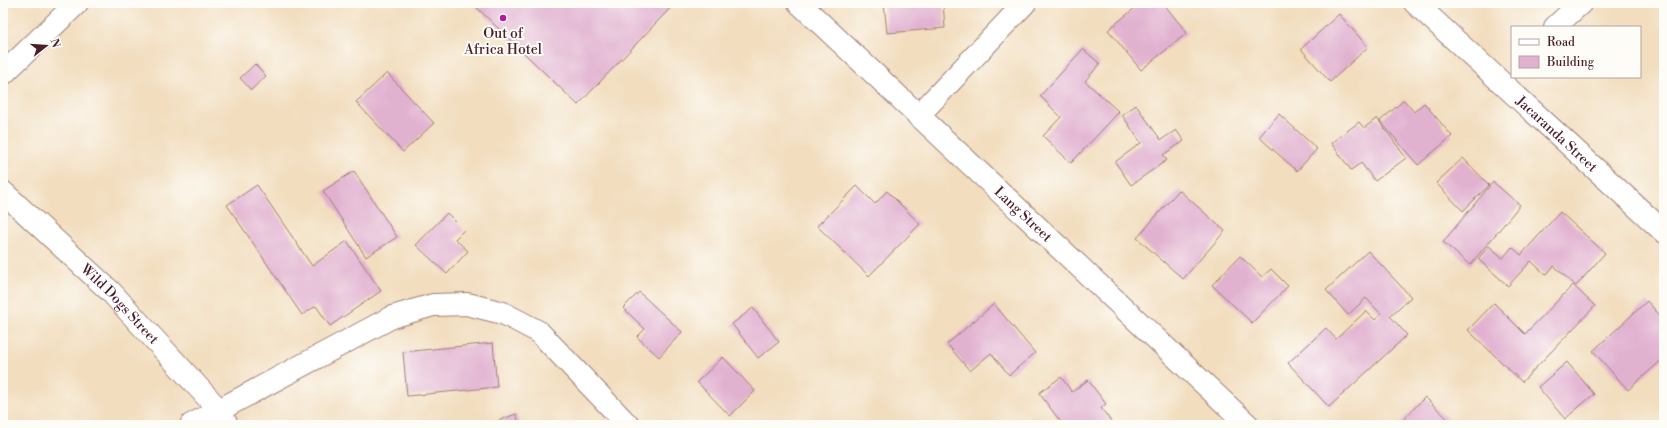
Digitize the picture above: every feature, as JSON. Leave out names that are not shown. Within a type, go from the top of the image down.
[{"type":"main road","points":[[3,74],[77,3]]},
{"type":"main road","name":"Lang Street","points":[[799,3],[1248,425]]},
{"type":"main road","points":[[918,116],[1025,3]]},
{"type":"main road","name":"Jacaranda Street","points":[[1415,3],[1506,74],[1664,232]]},
{"type":"main road","points":[[1556,26],[1581,3]]},
{"type":"main road","name":"Wild Dogs Street","points":[[3,192],[111,292],[223,417]]},
{"type":"main road","points":[[191,425],[223,417],[392,317],[433,305],[467,304],[503,313],[539,332],[628,425]]},
{"type":"building","points":[[472,3],[675,3],[578,105]]},
{"type":"building","points":[[884,3],[943,3],[945,28],[887,33]]},
{"type":"building","points":[[1141,3],[1163,3],[1187,33],[1141,70],[1108,30]]},
{"type":"building","points":[[1339,14],[1368,47],[1330,82],[1301,49]]},
{"type":"building","points":[[1083,49],[1100,64],[1085,81],[1119,112],[1071,163],[1043,136],[1061,117],[1040,96]]},
{"type":"building","points":[[255,64],[266,76],[251,90],[240,78]]},
{"type":"building","points":[[387,73],[434,123],[403,152],[356,102]]},
{"type":"building","points":[[1404,100],[1414,112],[1424,103],[1452,136],[1418,165],[1380,121]]},
{"type":"building","points":[[1136,105],[1161,140],[1176,130],[1184,141],[1163,155],[1167,160],[1131,185],[1115,162],[1141,143],[1122,115]]},
{"type":"building","points":[[1279,114],[1317,149],[1297,171],[1259,137]]},
{"type":"building","points":[[1377,118],[1406,158],[1375,181],[1361,163],[1351,170],[1331,143],[1359,122],[1364,128]]},
{"type":"building","points":[[1463,158],[1489,185],[1463,211],[1436,183]]},
{"type":"building","points":[[354,171],[397,237],[366,257],[323,191]]},
{"type":"building","points":[[1493,182],[1520,205],[1470,265],[1443,242]]},
{"type":"building","points":[[257,185],[312,266],[347,241],[381,291],[330,326],[316,306],[302,315],[227,205]]},
{"type":"building","points":[[857,186],[875,204],[887,191],[920,224],[869,276],[817,226]]},
{"type":"building","points":[[1179,190],[1225,231],[1183,279],[1137,238]]},
{"type":"building","points":[[1560,212],[1605,253],[1576,286],[1554,266],[1546,275],[1531,261],[1508,286],[1478,259],[1489,246],[1503,258],[1512,247],[1521,255]]},
{"type":"building","points":[[447,213],[464,230],[455,239],[468,251],[447,274],[416,245]]},
{"type":"building","points":[[1368,251],[1411,297],[1390,316],[1407,335],[1329,407],[1288,363],[1326,328],[1336,339],[1366,311],[1375,320],[1381,314],[1366,298],[1348,315],[1326,290]]},
{"type":"building","points":[[1240,256],[1262,277],[1271,269],[1288,286],[1252,323],[1212,285]]},
{"type":"building","points":[[1573,285],[1595,306],[1522,382],[1468,330],[1494,303],[1525,334]]},
{"type":"building","points":[[639,292],[682,332],[659,357],[637,337],[645,329],[623,308]]},
{"type":"building","points":[[1647,301],[1664,320],[1664,358],[1628,390],[1593,351]]},
{"type":"building","points":[[994,304],[1035,353],[1009,375],[991,353],[970,371],[947,344]]},
{"type":"building","points":[[753,308],[779,342],[758,358],[732,324]]},
{"type":"building","points":[[493,343],[497,387],[407,396],[403,352]]},
{"type":"building","points":[[723,357],[755,391],[730,416],[697,382]]},
{"type":"building","points":[[1567,362],[1594,394],[1565,419],[1538,387]]},
{"type":"building","points":[[1061,377],[1072,392],[1088,380],[1106,404],[1101,408],[1114,425],[1063,425],[1039,393]]},
{"type":"building","points":[[1425,397],[1454,425],[1398,425]]},
{"type":"building","points":[[516,414],[520,425],[487,425]]},
{"type":"place","name":"Out of Africa Hotel","points":[[503,18]]}]
